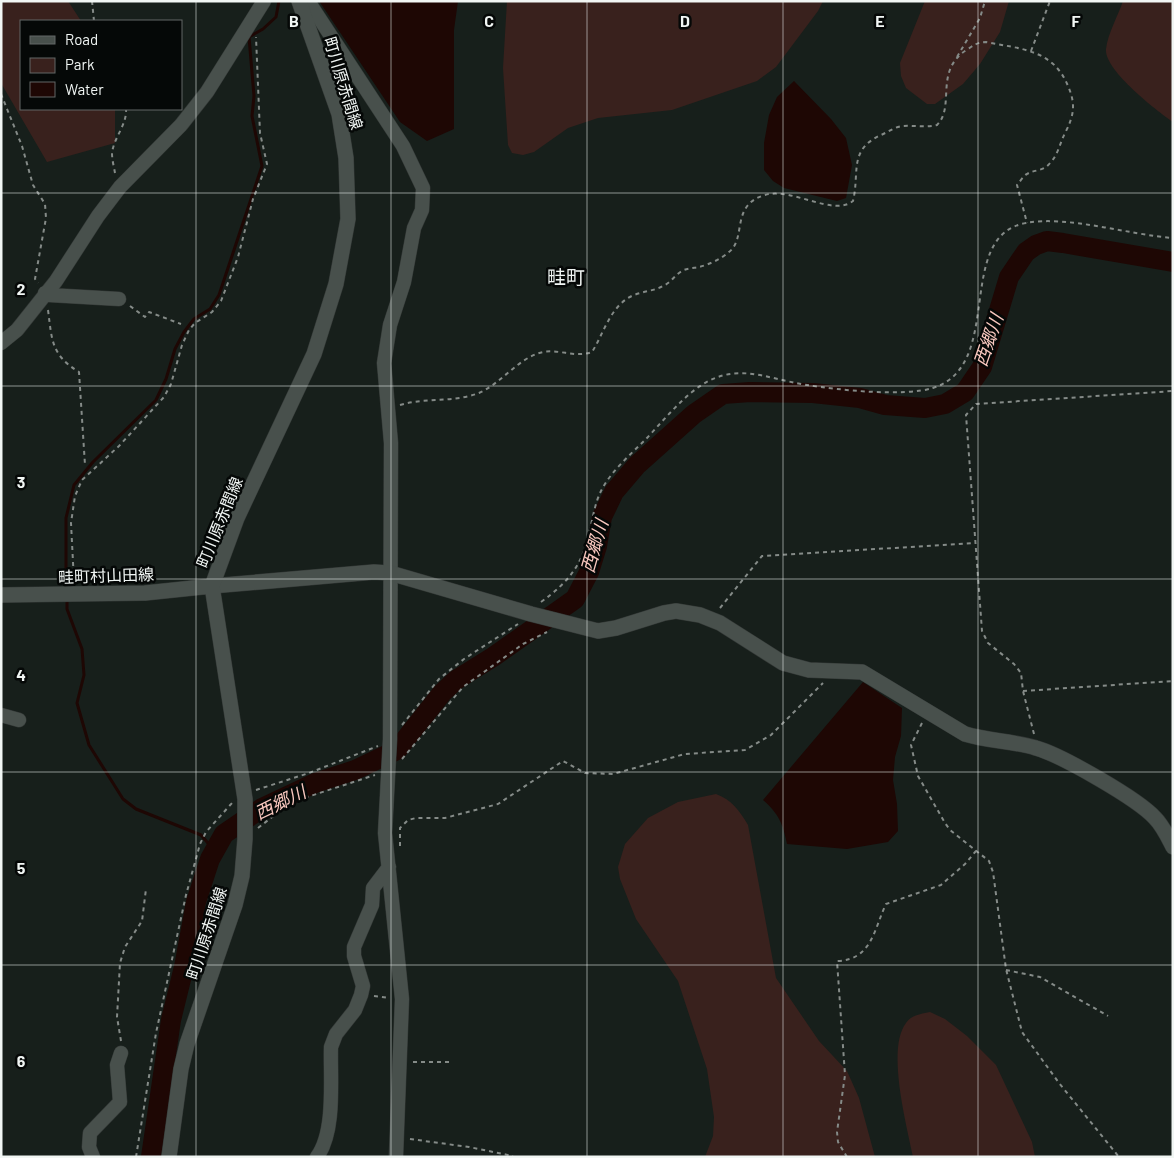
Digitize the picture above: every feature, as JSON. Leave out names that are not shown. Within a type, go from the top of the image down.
[{"type":"main road","name":"町川原赤間線","points":[[169,1157],[185,1053],[235,905],[242,876],[245,839],[244,796],[212,586],[237,518],[314,354],[336,284],[348,219],[346,158],[339,114],[299,1]]},
{"type":"main road","name":"畦町村山田線","points":[[1,595],[145,593],[374,572],[390,573],[529,614],[598,631],[616,628],[676,611],[711,618]]},
{"type":"main road","points":[[711,618],[783,663],[809,670],[862,672],[965,734],[1038,748],[1108,785],[1142,806],[1155,818],[1173,847]]},
{"type":"street","points":[[1,343],[17,330],[47,294],[120,187],[180,125],[201,98],[264,1]]},
{"type":"street","points":[[308,1],[403,146],[424,188],[422,210],[414,228],[404,282],[390,325],[384,362],[391,443],[390,740],[385,833],[402,1000],[396,1157]]},
{"type":"street","points":[[47,294],[119,299]]},
{"type":"street","points":[[1,715],[19,720]]},
{"type":"street","points":[[317,1157],[324,1148],[327,1132],[331,1047],[336,1034],[354,1010],[363,986],[354,956],[354,947],[372,906],[373,888],[389,867]]},
{"type":"street","points":[[93,1157],[89,1147],[90,1133],[120,1102],[117,1065],[121,1053]]},
{"type":"path","points":[[92,1],[94,20]]},
{"type":"path","points":[[956,59],[980,18],[984,1]]},
{"type":"path","points":[[1030,52],[1050,1]]},
{"type":"path","points":[[73,594],[71,523],[75,496],[82,480],[119,446],[164,397],[171,384],[182,345],[189,330],[195,323],[212,312],[221,300],[238,257],[253,199],[266,164],[260,133],[256,35]]},
{"type":"path","points":[[388,406],[423,399],[450,400],[480,392],[533,356],[545,352],[586,354],[592,352],[604,327],[621,304],[633,295],[665,286],[681,271],[707,264],[730,252],[737,237],[744,210],[754,200],[766,194],[798,196],[837,207],[846,206],[853,201],[856,161],[864,146],[872,139],[900,126],[928,127],[937,125],[941,121],[946,80],[951,64],[978,42],[986,42],[1030,52],[1057,66],[1062,72],[1074,105],[1073,117],[1052,162],[1042,171],[1027,173],[1017,185],[1026,223]]},
{"type":"path","points":[[1,94],[22,146],[33,184],[45,204],[46,218],[35,279],[47,294],[55,352],[67,365],[79,372],[84,465]]},
{"type":"path","points":[[120,187],[115,173],[112,153],[126,119],[126,110]]},
{"type":"path","points":[[136,1157],[168,976],[186,895],[200,844],[206,832],[233,803],[244,796],[309,773],[390,740],[439,679],[464,659],[519,624],[564,584],[580,563],[601,491],[614,471],[692,393],[710,380],[723,374],[747,372],[806,385],[910,392],[933,388],[950,379],[962,368],[971,351],[986,265],[1002,233],[1026,223],[1055,222],[1173,238]]},
{"type":"path","points":[[119,299],[146,317],[149,312],[181,324]]},
{"type":"path","points":[[1038,748],[1022,691],[1020,673],[1014,664],[988,644],[982,631],[966,424],[968,410],[976,404],[1173,391]]},
{"type":"path","points":[[711,618],[762,556],[975,543]]},
{"type":"path","points":[[245,839],[285,806],[389,767],[408,754],[463,687],[523,644],[564,623]]},
{"type":"path","points":[[400,854],[400,828],[408,820],[416,818],[445,818],[489,807],[563,761],[585,774],[613,774],[685,754],[745,750],[771,735],[821,686],[825,670]]},
{"type":"path","points":[[1022,691],[1173,681]]},
{"type":"path","points":[[929,713],[911,745],[914,765],[950,830],[989,862],[993,872],[1006,970],[1022,1032],[1059,1084],[1120,1157]]},
{"type":"path","points":[[848,1157],[838,1142],[836,1132],[845,1075],[837,961],[848,960],[859,955],[870,942],[886,904],[941,885],[965,864],[976,851]]},
{"type":"path","points":[[121,1053],[121,1034],[117,1017],[120,963],[125,947],[142,921],[146,889]]},
{"type":"path","points":[[1006,970],[1040,977],[1108,1016]]},
{"type":"path","points":[[361,995],[402,1000]]},
{"type":"path","points":[[400,1062],[449,1062]]},
{"type":"path","points":[[398,1138],[469,1146],[513,1156]]},
{"type":"green space","points":[[1,1],[68,1],[80,20],[20,20],[20,110],[115,110],[115,143],[47,162],[1,83]]},
{"type":"green space","points":[[507,1],[823,1],[818,11],[776,67],[757,81],[672,110],[598,118],[568,128],[534,152],[523,155],[512,153],[508,145],[503,68]]},
{"type":"green space","points":[[925,1],[1009,1],[1000,32],[980,64],[963,84],[935,104],[927,104],[906,88],[901,76],[900,63]]},
{"type":"green space","points":[[1123,1],[1173,1],[1173,122],[1132,89],[1113,68],[1108,58],[1107,43]]},
{"type":"green space","points":[[716,794],[735,806],[748,825],[776,978],[819,1041],[847,1071],[859,1098],[875,1157],[705,1157],[713,1136],[714,1117],[707,1069],[678,981],[636,919],[620,879],[618,867],[625,844],[648,818],[678,802]]},
{"type":"green space","points":[[930,1012],[945,1019],[967,1036],[996,1065],[1032,1142],[1035,1157],[913,1157],[900,1088],[898,1051],[900,1035],[908,1020],[916,1015]]},
{"type":"water","points":[[319,1],[458,1],[454,30],[454,129],[427,141],[400,122]]},
{"type":"water","points":[[794,81],[831,119],[846,138],[852,165],[846,198],[837,201],[784,188],[773,181],[764,170],[764,143],[769,115],[777,97]]},
{"type":"water","points":[[863,682],[902,708],[901,736],[895,757],[893,780],[897,804],[898,831],[888,842],[847,849],[787,844],[779,820],[773,810],[763,800]]},
{"type":"waterway","points":[[66,590],[66,518],[74,485],[93,462],[156,400],[166,379],[175,349],[184,332],[194,319],[210,309],[219,295],[262,166],[252,116],[254,96],[249,37],[263,29],[276,17],[279,1]]},
{"type":"waterway","name":"西郷川","points":[[151,1157],[171,1020],[184,967],[196,902],[210,859],[224,834],[262,808],[315,783],[355,770],[397,750],[442,693],[456,680],[493,657],[575,599],[589,572],[597,546],[602,517],[614,492],[637,465],[694,414],[723,394],[750,392],[813,393],[860,398],[885,405],[925,408],[945,404],[965,392],[982,367],[1009,277],[1026,252],[1036,245],[1047,241],[1173,262]]},
{"type":"waterway","points":[[67,599],[67,609],[82,649],[84,675],[77,703],[89,745],[123,799],[136,809],[201,835],[214,850]]},
{"type":"district","name":"畦町","points":[[566,276]]}]
